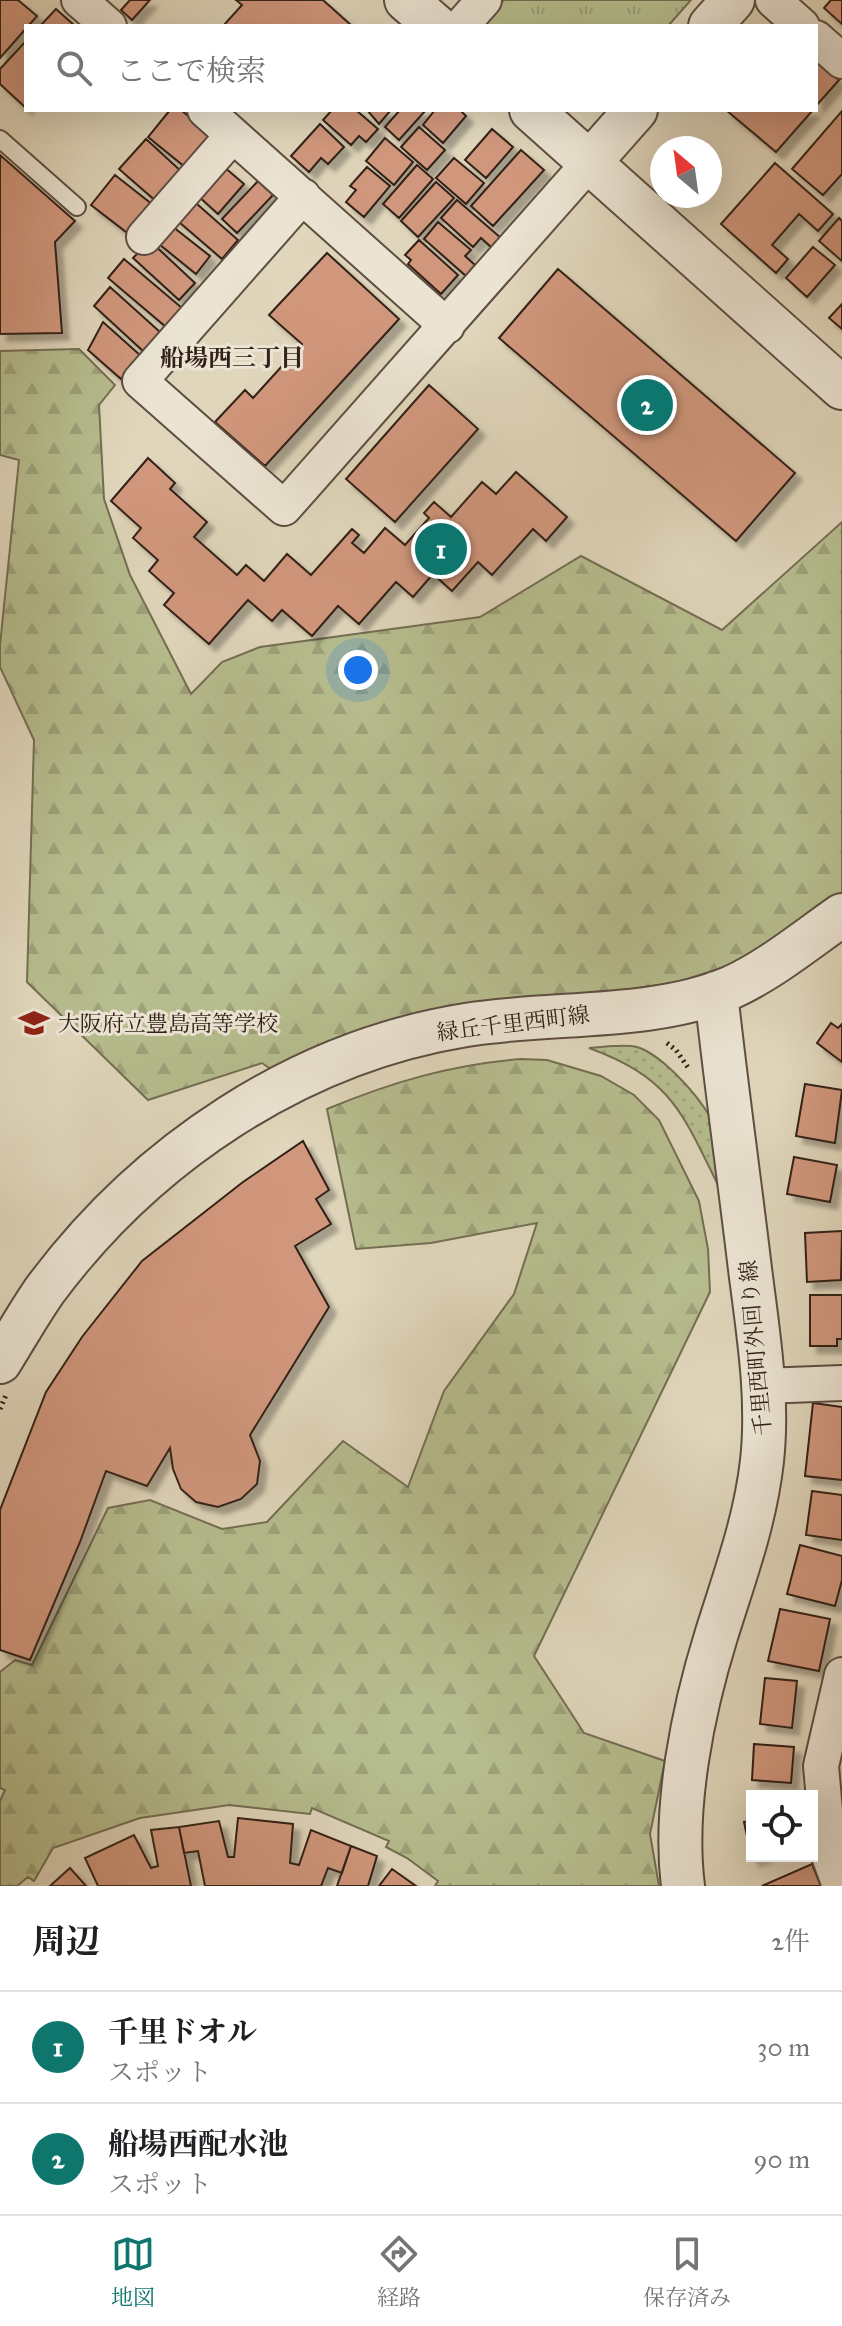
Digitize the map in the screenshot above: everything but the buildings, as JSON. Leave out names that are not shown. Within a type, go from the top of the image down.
[{"type":"street","points":[[79,0],[107,24]]},
{"type":"street","points":[[406,0],[434,24]]},
{"type":"street","points":[[463,24],[484,0]]},
{"type":"street","points":[[712,24],[733,0]]},
{"type":"street","points":[[773,0],[800,24]]},
{"type":"street","points":[[818,40],[842,61]]},
{"type":"street","points":[[207,112],[447,326]]},
{"type":"street","points":[[533,112],[842,388]]},
{"type":"street","points":[[303,196],[140,381],[284,508],[634,112]]},
{"type":"street","points":[[144,237],[233,135]]},
{"type":"street","name":"緑丘千里西町線","points":[[4,1376],[45,1290],[117,1207],[178,1152],[255,1100],[357,1053],[410,1037],[465,1025],[535,1016],[574,1016],[656,1006],[716,993],[762,971],[842,915]]},
{"type":"street","name":"千里西町外回り線","points":[[683,1886],[680,1857],[690,1743],[706,1671],[752,1521],[763,1449],[763,1386],[716,993]]},
{"type":"street","points":[[763,1386],[842,1383]]},
{"type":"street","points":[[840,1886],[829,1856],[820,1786],[831,1765],[842,1675]]},
{"type":"lane","points":[[0,139],[77,207]]},
{"type":"path","points":[[661,1041],[676,1050],[692,1074]]},
{"type":"path","points":[[0,1409],[4,1376]]},
{"type":"green space","points":[[504,0],[691,0],[670,24],[486,24]]},
{"type":"green space","points":[[79,349],[115,385],[99,405],[104,499],[130,575],[191,694],[222,662],[260,647],[480,617],[581,556],[722,630],[842,522],[842,894],[757,951],[724,967],[678,982],[590,995],[275,1072],[262,1063],[148,1100],[27,982],[34,740],[0,667],[19,460],[0,455],[0,351]]},
{"type":"green space","points":[[634,1046],[659,1060],[684,1082],[705,1108],[716,1131],[719,1187],[695,1138],[671,1101],[639,1072],[589,1048]]},
{"type":"green space","points":[[521,1059],[547,1060],[601,1076],[634,1095],[659,1120],[699,1201],[708,1249],[710,1292],[534,1656],[584,1733],[665,1761],[650,1834],[659,1886],[435,1886],[438,1881],[386,1847],[389,1841],[312,1808],[310,1814],[229,1805],[140,1818],[53,1848],[34,1881],[28,1877],[17,1886],[0,1886],[0,1801],[5,1790],[0,1788],[0,1672],[15,1660],[32,1665],[108,1508],[150,1500],[222,1529],[267,1522],[343,1441],[408,1487],[444,1391],[514,1294],[537,1223],[431,1243],[356,1249],[327,1109],[422,1076]]},
{"type":"place","name":"船場西配水池","points":[[647,405]]},
{"type":"place","name":"千里ドオル","points":[[441,549]]},
{"type":"place","name":"大阪府立豊島高等学校","points":[[34,1023]]},
{"type":"district","name":"船場西三丁目","points":[[232,358]]}]
